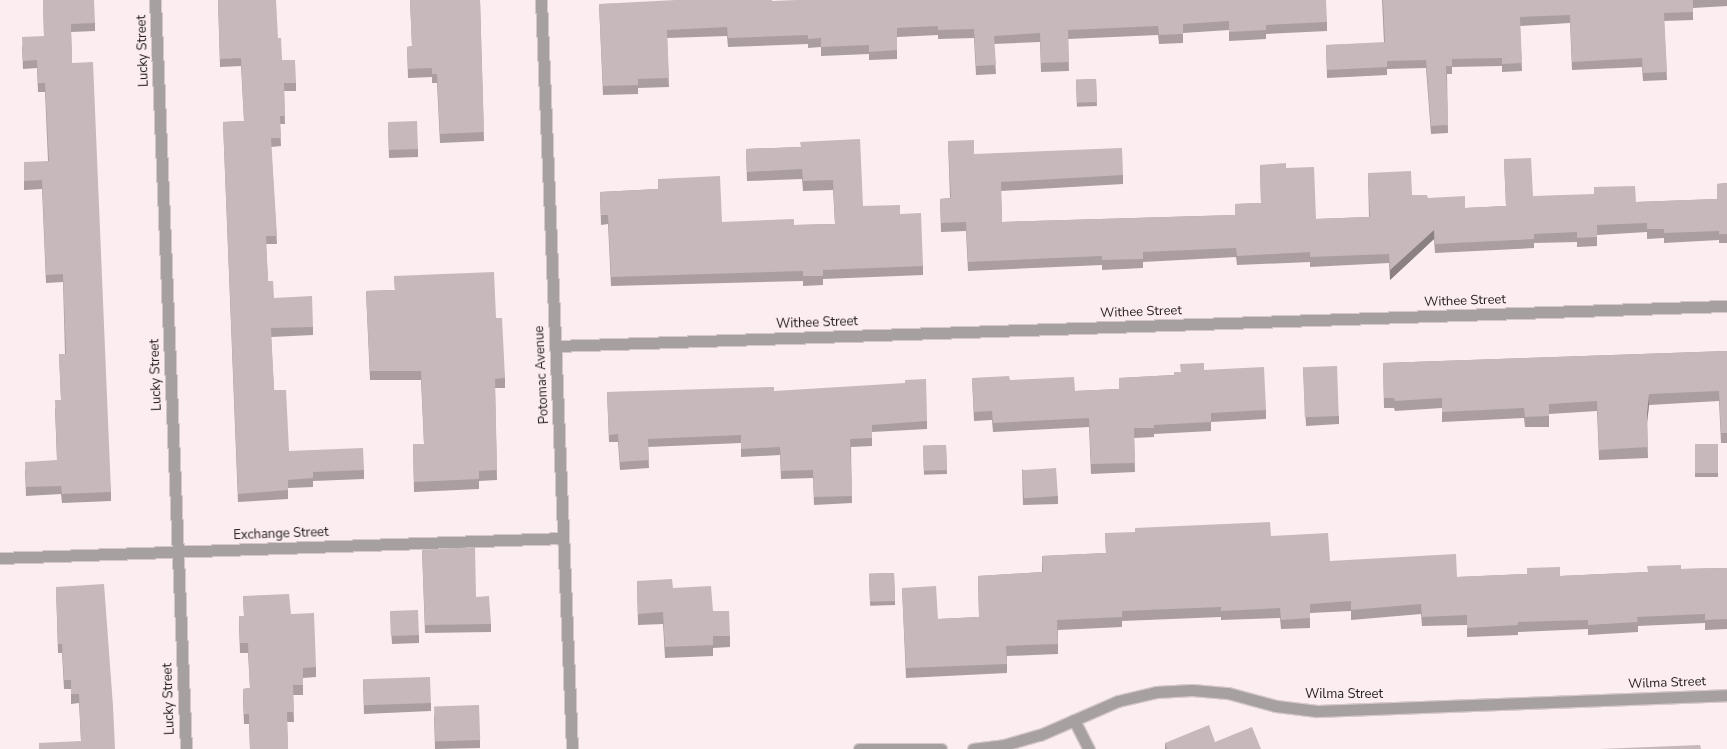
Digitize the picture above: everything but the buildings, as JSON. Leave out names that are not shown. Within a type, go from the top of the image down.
[{"type":"street","name":"Lucky Street","points":[[155,0],[186,749]]},
{"type":"street","name":"Potomac Avenue","points":[[541,0],[572,749]]},
{"type":"street","name":"Withee Street","points":[[556,346],[1727,306]]},
{"type":"street","name":"Exchange Street","points":[[0,558],[564,538]]},
{"type":"street","name":"Wilma Street","points":[[973,749],[1004,745],[1040,735],[1118,701],[1156,692],[1192,690],[1228,693],[1276,706],[1317,711],[1727,695]]},
{"type":"street","points":[[1074,720],[1088,749]]},
{"type":"street","points":[[859,749],[942,749]]}]
